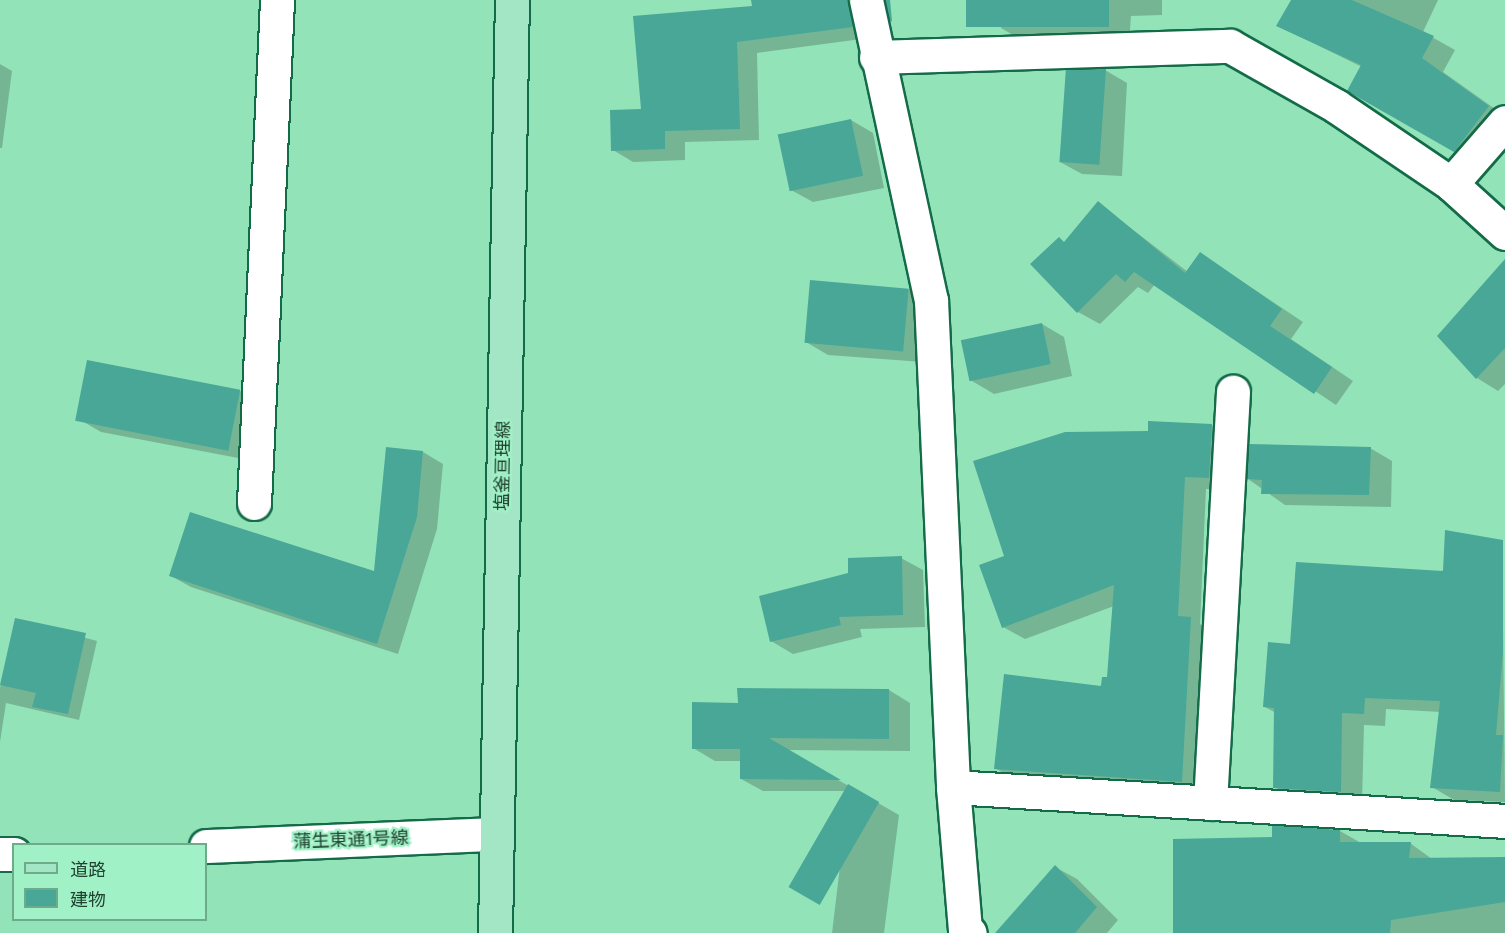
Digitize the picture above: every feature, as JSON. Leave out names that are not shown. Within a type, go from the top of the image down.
[{"type":"main road","name":"塩釜亘理線","points":[[495,933],[512,0]]},
{"type":"street","points":[[255,503],[277,0]]},
{"type":"street","points":[[866,0],[876,57],[931,300],[953,787],[965,929],[970,933]]},
{"type":"street","points":[[876,57],[1230,46],[1336,106],[1451,184],[1505,233]]},
{"type":"street","points":[[1451,184],[1505,122]]},
{"type":"street","points":[[1210,803],[1233,392]]},
{"type":"street","points":[[953,787],[1505,820]]},
{"type":"street","name":"蒲生東通1号線","points":[[207,846],[497,834]]},
{"type":"building","points":[[751,0],[848,0],[853,27],[737,42],[740,129],[665,131],[665,149],[611,151],[610,110],[641,109],[633,16],[752,6]]},
{"type":"building","points":[[885,0],[890,0],[892,21],[890,22]]},
{"type":"building","points":[[966,0],[1109,0],[1109,27],[966,27]]},
{"type":"building","points":[[1291,0],[1352,0],[1434,36],[1422,58],[1489,106],[1454,152],[1347,91],[1361,65],[1276,26]]},
{"type":"building","points":[[1066,66],[1106,69],[1099,165],[1059,162]]},
{"type":"building","points":[[851,119],[863,176],[790,191],[778,135]]},
{"type":"building","points":[[1098,201],[1185,273],[1200,252],[1282,309],[1270,326],[1332,367],[1314,394],[1134,272],[1125,282],[1116,274],[1077,313],[1030,264],[1059,237],[1064,242]]},
{"type":"building","points":[[1505,259],[1505,348],[1476,379],[1437,336]]},
{"type":"building","points":[[810,280],[909,289],[903,351],[805,343]]},
{"type":"building","points":[[1042,323],[1051,364],[970,381],[961,340]]},
{"type":"building","points":[[87,360],[240,390],[228,451],[75,421]]},
{"type":"building","points":[[1148,421],[1212,424],[1209,478],[1185,477],[1178,616],[1191,617],[1182,782],[994,769],[1004,674],[1101,686],[1102,677],[1107,677],[1114,585],[1002,628],[979,565],[1004,556],[973,461],[1065,432],[1148,431]]},
{"type":"building","points":[[1249,444],[1371,447],[1369,495],[1261,494],[1262,480],[1247,479]]},
{"type":"building","points":[[386,447],[423,451],[417,517],[377,644],[169,576],[190,512],[374,571]]},
{"type":"building","points":[[1445,530],[1503,540],[1503,651],[1496,735],[1503,735],[1500,792],[1430,788],[1440,701],[1365,698],[1364,714],[1342,713],[1341,792],[1273,788],[1274,708],[1263,707],[1268,642],[1290,644],[1296,562],[1443,571]]},
{"type":"building","points":[[902,556],[903,615],[839,617],[841,625],[770,642],[759,596],[848,573],[848,558]]},
{"type":"building","points":[[15,618],[86,633],[68,714],[32,707],[36,693],[0,685]]},
{"type":"building","points":[[737,688],[889,689],[889,739],[769,738],[841,780],[740,779],[740,749],[692,749],[692,702],[738,703]]},
{"type":"building","points":[[848,784],[879,802],[820,905],[788,887]]},
{"type":"building","points":[[1272,825],[1340,830],[1340,842],[1411,842],[1409,858],[1505,857],[1505,902],[1391,920],[1390,933],[1173,933],[1173,839],[1272,837]]},
{"type":"building","points":[[1055,865],[1097,907],[1075,933],[995,933]]}]
